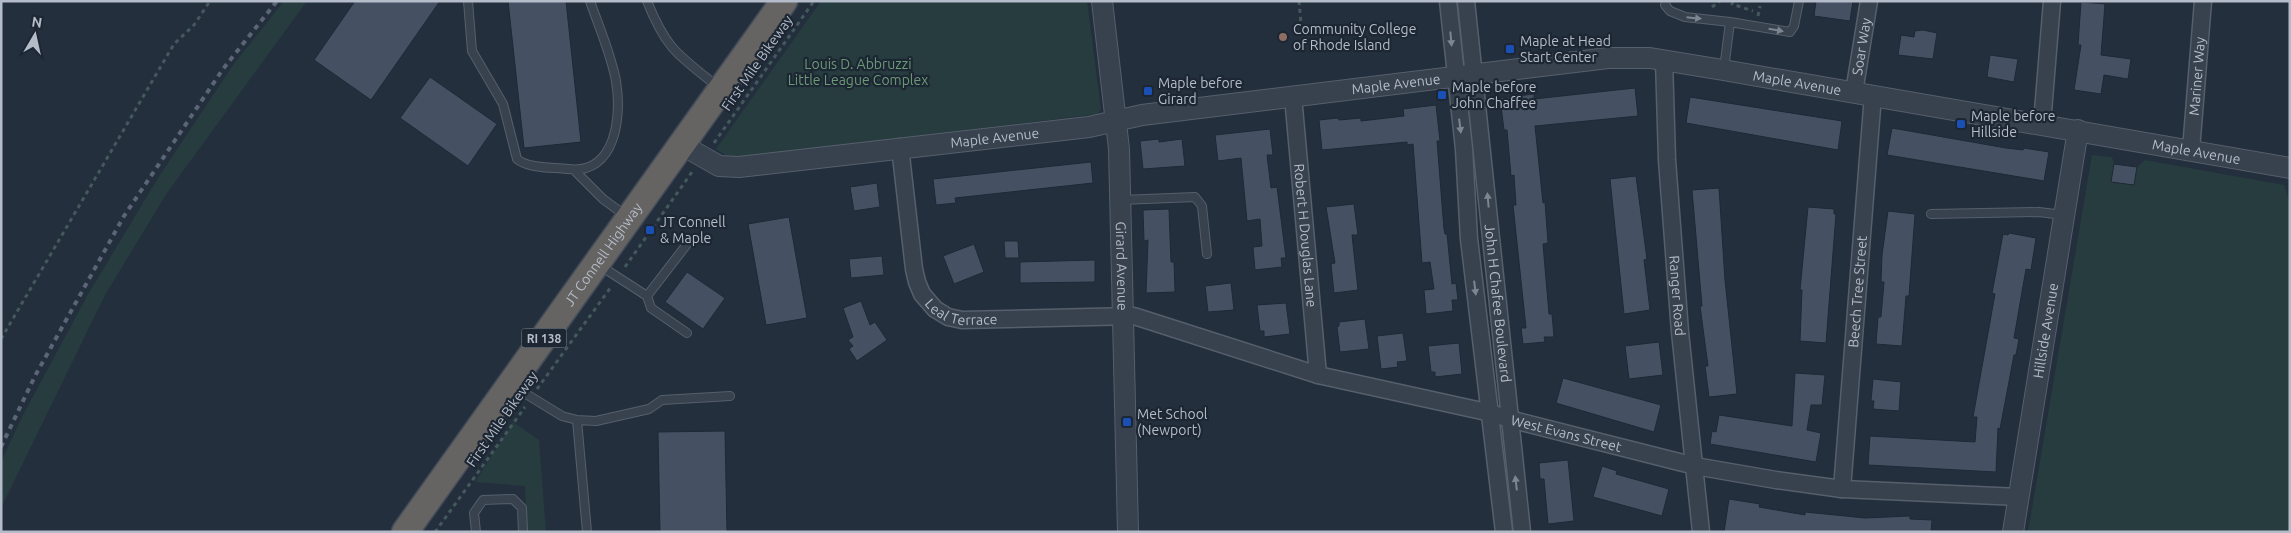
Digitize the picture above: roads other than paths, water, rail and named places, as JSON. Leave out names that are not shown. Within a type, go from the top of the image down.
[{"type":"highway","name":"JT Connell Highway","points":[[405,532],[522,391],[608,270],[629,219],[784,1]]},
{"type":"street","name":"Girard Avenue","points":[[1102,1],[1117,121],[1121,200],[1125,315],[1128,532]]},
{"type":"street","points":[[1448,1],[1464,76]]},
{"type":"street","points":[[1464,76],[1466,1]]},
{"type":"street","name":"Soar Way","points":[[1864,94],[1869,1]]},
{"type":"street","points":[[2042,124],[2052,1]]},
{"type":"street","name":"Mariner Way","points":[[2191,150],[2202,1]]},
{"type":"street","name":"Maple Avenue","points":[[682,145],[715,164],[734,168],[900,147],[1089,127],[1142,115],[1293,96],[1608,58],[1636,57],[1664,60],[2078,130],[2290,168]]},
{"type":"street","name":"Ranger Road","points":[[1664,60],[1667,160],[1679,322],[1701,532]]},
{"type":"street","name":"John H Chafee Boulevard","points":[[1464,76],[1464,149],[1469,238],[1504,532]]},
{"type":"street","name":"John H Chafee Boulevard","points":[[1464,76],[1483,151],[1522,532]]},
{"type":"street","name":"Beech Tree Street","points":[[1842,489],[1864,94]]},
{"type":"street","name":"Robert H Douglas Lane","points":[[1293,96],[1318,375]]},
{"type":"street","name":"Hillside Avenue","points":[[2012,532],[2078,130]]},
{"type":"street","name":"Leal Terrace","points":[[900,147],[914,269],[922,294],[935,309],[948,317],[962,320],[1125,315]]},
{"type":"street","name":"West Evans Street","points":[[1125,315],[1141,317],[1318,375],[1491,412],[1509,419],[1695,466],[1842,489],[2019,497]]},
{"type":"lane","points":[[468,1],[472,51],[503,104],[517,159],[527,164],[574,170],[590,168],[602,159],[612,144],[618,114],[616,80],[590,1]]},
{"type":"lane","points":[[647,1],[656,25],[669,45],[721,89]]},
{"type":"lane","points":[[1666,1],[1665,5],[1670,11],[1685,17],[1790,32],[1794,26],[1799,1]]},
{"type":"lane","points":[[1723,70],[1730,22]]},
{"type":"lane","points":[[574,170],[603,199],[629,219]]},
{"type":"lane","points":[[1121,200],[1194,198],[1202,206],[1207,254]]},
{"type":"lane","points":[[1931,214],[2039,212],[2065,215]]},
{"type":"lane","points":[[647,296],[691,239]]},
{"type":"lane","points":[[608,270],[647,296],[651,308],[686,333]]},
{"type":"lane","points":[[522,391],[562,416],[577,420],[596,420],[649,409],[662,400],[730,396]]},
{"type":"lane","points":[[577,420],[587,532]]},
{"type":"lane","points":[[476,532],[474,513],[483,500],[513,499],[522,508],[523,532]]},
{"type":"railway","points":[[1,447],[35,376],[124,216],[223,69],[277,1]]},
{"type":"place","name":"Community College of Rhode Island","points":[[1283,37]]},
{"type":"place","name":"Maple at Head Start Center","points":[[1510,49]]},
{"type":"place","name":"Maple before Girard","points":[[1148,91]]},
{"type":"place","name":"Maple before John Chaffee","points":[[1442,95]]},
{"type":"place","name":"Maple before Hillside","points":[[1961,124]]},
{"type":"place","name":"JT Connell & Maple","points":[[650,230]]},
{"type":"place","name":"Met School (Newport)","points":[[1127,422]]},
{"type":"park label","name":"Louis D. Abbruzzi Little League Complex","points":[[858,72]]}]
